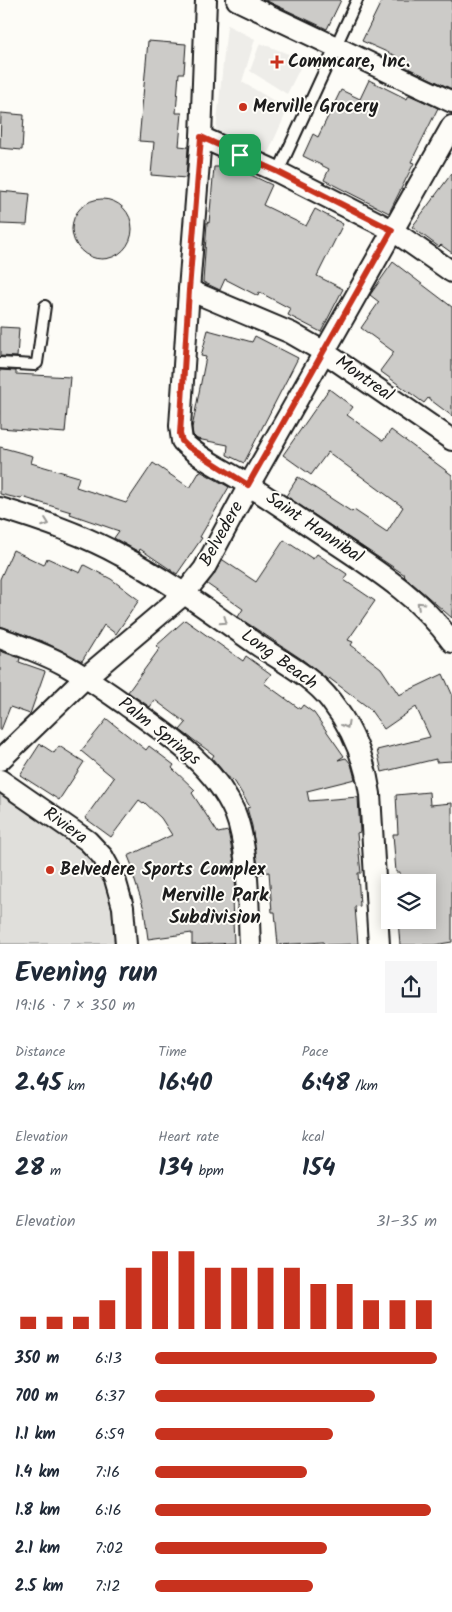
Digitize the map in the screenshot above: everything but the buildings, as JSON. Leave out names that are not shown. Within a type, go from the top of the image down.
[{"type":"street","name":"Saint Hannibal","points":[[206,0],[201,137],[180,426],[182,441],[192,450],[388,578],[419,603],[438,622],[452,642]]},
{"type":"street","points":[[237,0],[452,102]]},
{"type":"street","name":"Belvedere","points":[[0,760],[86,677],[184,594],[204,569],[248,485],[452,126]]},
{"type":"street","points":[[201,137],[278,172],[392,230],[452,272]]},
{"type":"street","name":"Montreal","points":[[189,290],[282,328],[324,352],[452,440]]},
{"type":"street","name":"Long Beach","points":[[0,508],[96,542],[120,554],[184,594],[311,681],[330,700],[358,746],[366,770],[370,794],[379,944]]},
{"type":"street","name":"Palm Springs","points":[[0,638],[44,655],[86,677],[149,721],[194,757],[210,774],[235,813],[243,839],[250,944]]},
{"type":"street","name":"Riviera","points":[[0,780],[88,841],[103,857],[118,888],[123,907],[126,944]]},
{"type":"lane","points":[[278,172],[357,0]]},
{"type":"lane","points":[[0,363],[36,364],[45,306]]},
{"type":"shaded area","points":[[227,25],[255,39],[242,82],[288,109],[267,155],[216,131]]},
{"type":"shaded area","name":"Commcare, Inc.","points":[[260,43],[304,60],[287,94],[250,71]]},
{"type":"shaded area","name":"Belvedere Sports Complex","points":[[0,789],[93,855],[108,884],[117,944],[0,944]]},
{"type":"place","name":"Commcare, Inc.","points":[[277,62]]},
{"type":"place","name":"Merville Grocery","points":[[243,107]]},
{"type":"place","name":"Belvedere Sports Complex","points":[[50,870]]},
{"type":"district","name":"Merville Park Subdivision","points":[[215,907]]},
{"type":"route","points":[[201,137],[240,155],[278,172],[392,230],[248,485],[192,450],[182,441],[180,434],[201,137]]}]
